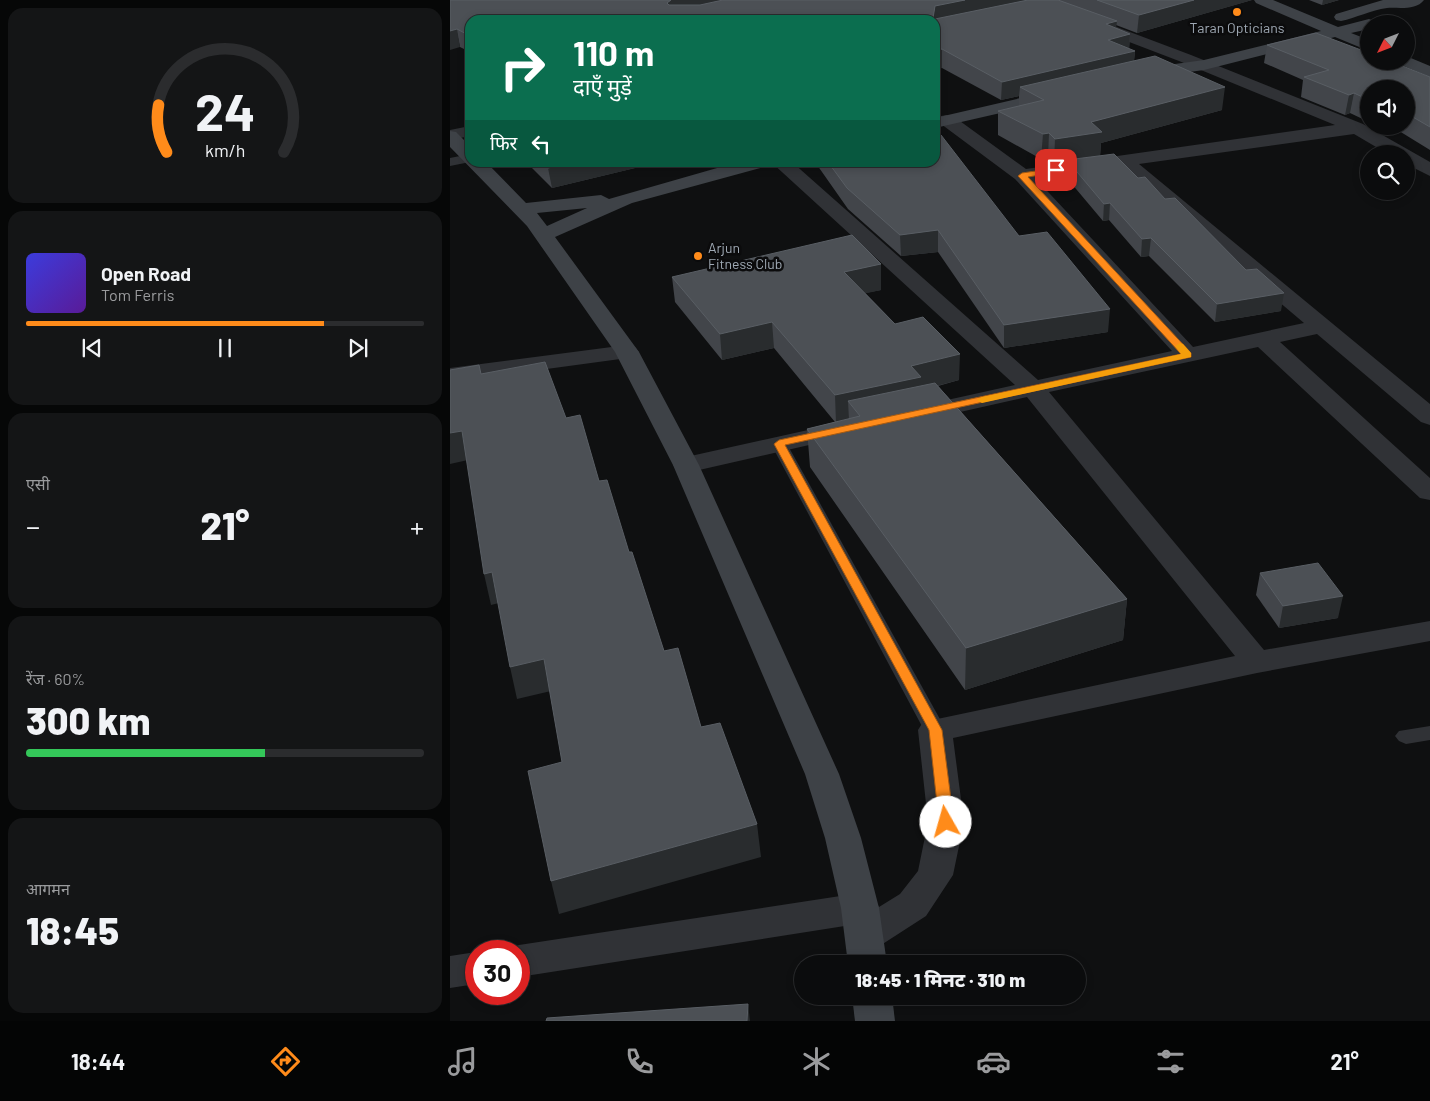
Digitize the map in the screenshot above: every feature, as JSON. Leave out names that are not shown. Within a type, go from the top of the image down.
[{"type":"street","points":[[1261,0],[1290,11],[1316,24]]},
{"type":"street","points":[[1286,0],[1337,26],[1360,40]]},
{"type":"street","points":[[1131,77],[1160,70],[1204,66],[1337,26],[1385,4],[1413,1]]},
{"type":"street","points":[[1397,15],[1405,12],[1413,1]]},
{"type":"street","points":[[1028,6],[1048,6],[1185,58],[1357,128],[1386,145]]},
{"type":"street","points":[[1160,70],[1185,58],[1316,24],[1360,26]]},
{"type":"street","points":[[1415,49],[1422,52]]},
{"type":"street","points":[[1415,65],[1430,72]]},
{"type":"street","points":[[941,122],[1073,91]]},
{"type":"street","points":[[941,122],[1022,176],[1188,355]]},
{"type":"street","points":[[1022,176],[1357,128]]},
{"type":"street","points":[[450,135],[465,132]]},
{"type":"street","points":[[450,135],[465,152]]},
{"type":"street","points":[[1124,161],[1430,417]]},
{"type":"street","points":[[1415,161],[1430,170]]},
{"type":"street","points":[[480,167],[521,209],[543,235],[627,352],[686,465],[822,774],[843,838],[864,936]]},
{"type":"street","points":[[543,235],[625,199],[743,167]]},
{"type":"street","points":[[786,167],[1034,389],[1257,662]]},
{"type":"street","points":[[521,209],[625,199]]},
{"type":"street","points":[[902,417],[1322,326]]},
{"type":"street","points":[[1263,339],[1430,492]]},
{"type":"street","points":[[450,375],[627,352]]},
{"type":"street","points":[[686,465],[864,425]]},
{"type":"street","points":[[530,960],[864,936],[913,906],[935,875],[946,822],[936,730],[1257,662],[1430,631]]},
{"type":"street","points":[[450,972],[465,970]]},
{"type":"street","points":[[873,1005],[875,1021]]},
{"type":"lane","points":[[450,162],[465,158]]},
{"type":"lane","points":[[779,444],[936,730]]},
{"type":"lane","points":[[1406,736],[1430,733]]},
{"type":"building","points":[[450,0],[671,0],[667,3],[669,5],[700,5],[723,0],[965,0],[935,6],[934,15],[465,15],[465,33],[457,29],[450,31]]},
{"type":"building","points":[[1028,0],[1058,0],[1117,21],[1106,24],[1130,34],[1108,40],[1135,51],[1002,82],[940,50],[940,18]]},
{"type":"building","points":[[1097,0],[1194,0],[1139,15]]},
{"type":"building","points":[[1316,33],[1360,50],[1360,70],[1412,70],[1430,77],[1430,127],[1415,118],[1415,80],[1360,80],[1360,96],[1354,93],[1349,95],[1304,77],[1329,70],[1267,45]]},
{"type":"building","points":[[1155,56],[1225,87],[1091,122],[1102,132],[1055,139],[1049,133],[1043,134],[998,111],[1044,100],[1020,87]]},
{"type":"building","points":[[941,135],[1019,236],[1047,232],[1110,309],[1004,325],[938,230],[900,235],[847,188],[832,167],[940,167]]},
{"type":"building","points":[[1114,154],[1138,178],[1145,177],[1165,199],[1175,198],[1246,270],[1257,269],[1284,293],[1217,304],[1151,238],[1142,239],[1110,203],[1104,204],[1067,160]]},
{"type":"building","points":[[852,235],[881,264],[844,272],[895,324],[923,317],[960,354],[911,366],[921,377],[835,395],[772,322],[720,334],[672,277]]},
{"type":"building","points":[[545,362],[566,418],[580,415],[599,481],[607,480],[629,552],[632,552],[664,651],[678,648],[701,727],[720,723],[757,824],[551,881],[528,771],[562,762],[544,659],[510,667],[492,572],[484,574],[462,431],[450,433],[450,370],[479,365],[481,374]]},
{"type":"building","points":[[935,383],[1127,599],[966,648],[807,429],[860,416],[848,401]]},
{"type":"building","points":[[1318,563],[1343,596],[1283,606],[1260,573]]},
{"type":"building","points":[[748,1004],[747,1021],[546,1021],[547,1018]]},
{"type":"slow traffic","points":[[982,400],[1188,355],[1180,346]]},
{"type":"place","name":"Taran Opticians","points":[[1237,12]]},
{"type":"place","name":"Arjun Fitness Club","points":[[698,256]]},
{"type":"route","points":[[946,822],[936,730],[779,444],[1188,355],[1022,176],[1056,170]]}]
